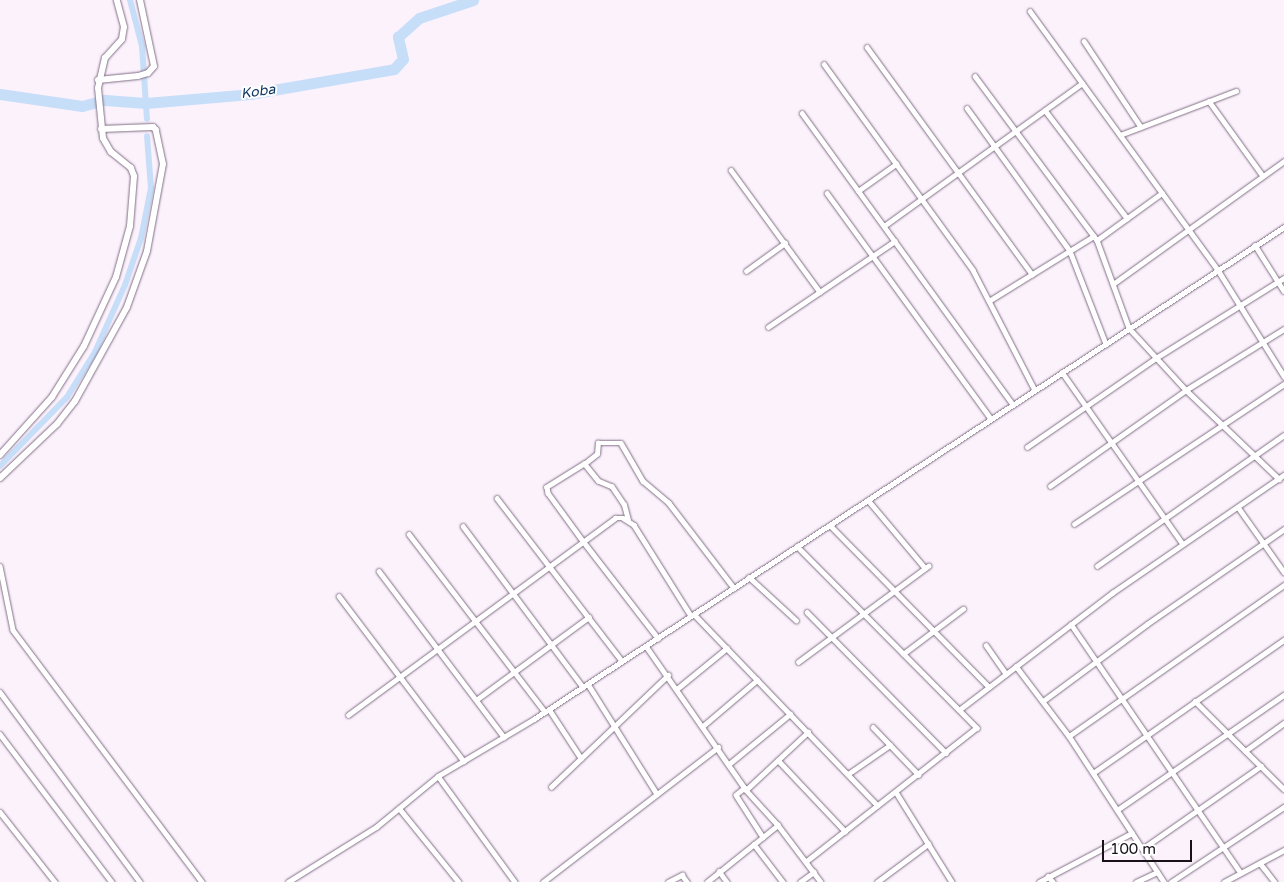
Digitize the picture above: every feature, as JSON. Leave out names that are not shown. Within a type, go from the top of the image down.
[{"type":"street","points":[[0,455],[52,397],[84,346],[116,277],[130,226],[136,187],[131,168],[111,152],[101,126],[98,88],[98,80],[105,58],[122,39],[124,27],[117,0]]},
{"type":"street","points":[[98,80],[138,76],[148,73],[154,66],[154,57],[140,0]]},
{"type":"street","points":[[1030,11],[1218,270],[1284,376]]},
{"type":"street","points":[[1084,41],[1141,127]]},
{"type":"street","points":[[866,47],[1032,274]]},
{"type":"street","points":[[824,64],[973,270],[1035,390]]},
{"type":"street","points":[[975,76],[1096,238],[1129,328],[1186,390],[1279,479]]},
{"type":"street","points":[[884,226],[1082,83]]},
{"type":"street","points":[[1120,135],[1236,91]]},
{"type":"street","points":[[1209,102],[1263,176]]},
{"type":"street","points":[[966,108],[1070,251],[1106,344]]},
{"type":"street","points":[[1045,110],[1126,218]]},
{"type":"street","points":[[802,113],[1013,404]]},
{"type":"street","points":[[0,478],[57,424],[75,401],[127,307],[147,251],[163,164],[156,130],[152,127],[101,126]]},
{"type":"street","points":[[1113,284],[1284,161]]},
{"type":"street","points":[[858,190],[896,164]]},
{"type":"street","points":[[731,170],[820,292]]},
{"type":"street","points":[[827,193],[990,419]]},
{"type":"street","points":[[989,301],[1070,251],[1096,238],[1162,193]]},
{"type":"street","points":[[288,882],[376,827],[438,776],[504,737],[646,646],[1284,226]]},
{"type":"street","points":[[768,327],[895,241]]},
{"type":"street","points":[[746,271],[785,243]]},
{"type":"street","points":[[1255,245],[1284,291]]},
{"type":"street","points":[[1027,447],[1156,358],[1284,278]]},
{"type":"street","points":[[1050,486],[1186,390],[1284,329]]},
{"type":"street","points":[[1062,372],[1183,544]]},
{"type":"street","points":[[1074,524],[1221,424],[1284,384]]},
{"type":"street","points":[[1097,566],[1284,435]]},
{"type":"street","points":[[658,638],[583,541],[547,490],[551,483],[584,464],[597,454],[598,443],[621,443],[643,481],[669,503],[734,588]]},
{"type":"street","points":[[584,464],[598,481],[612,487],[624,505],[628,520],[693,615],[877,805]]},
{"type":"street","points":[[959,710],[1071,624],[1284,475]]},
{"type":"street","points":[[497,498],[622,661]]},
{"type":"street","points":[[798,662],[927,567],[868,500]]},
{"type":"street","points":[[1238,506],[1284,572]]},
{"type":"street","points":[[348,715],[615,518],[628,520]]},
{"type":"street","points":[[830,524],[989,687]]},
{"type":"street","points":[[463,526],[552,645],[585,685],[614,726],[657,794]]},
{"type":"street","points":[[1043,701],[1096,661],[1284,529]]},
{"type":"street","points":[[409,534],[515,672],[547,710],[581,758]]},
{"type":"street","points":[[797,546],[977,728],[919,775],[844,830],[806,862]]},
{"type":"street","points":[[0,566],[13,630],[202,882]]},
{"type":"street","points":[[378,571],[504,737]]},
{"type":"street","points":[[749,578],[796,620]]},
{"type":"street","points":[[1069,736],[1284,585]]},
{"type":"street","points":[[340,596],[464,761]]},
{"type":"street","points":[[903,654],[963,609]]},
{"type":"street","points":[[807,612],[946,753]]},
{"type":"street","points":[[476,700],[589,617]]},
{"type":"street","points":[[1071,624],[1241,873]]},
{"type":"street","points":[[1093,773],[1284,640]]},
{"type":"street","points":[[986,644],[1006,674]]},
{"type":"street","points":[[646,646],[678,688],[746,789],[778,825],[821,882]]},
{"type":"street","points":[[678,688],[726,648]]},
{"type":"street","points":[[1016,666],[1069,736],[1164,882]]},
{"type":"street","points":[[551,787],[668,675]]},
{"type":"street","points":[[703,726],[757,680]]},
{"type":"street","points":[[0,692],[140,882]]},
{"type":"street","points":[[1117,810],[1284,695]]},
{"type":"street","points":[[1195,701],[1284,789]]},
{"type":"street","points":[[729,764],[790,714]]},
{"type":"street","points":[[1245,751],[1284,723]]},
{"type":"street","points":[[873,727],[919,775]]},
{"type":"street","points":[[763,837],[736,795],[746,789],[808,732]]},
{"type":"street","points":[[0,734],[112,882]]},
{"type":"street","points":[[848,774],[890,745]]},
{"type":"street","points":[[543,882],[718,747]]},
{"type":"street","points":[[778,760],[844,830]]},
{"type":"street","points":[[1142,849],[1261,766]]},
{"type":"street","points":[[438,776],[515,882]]},
{"type":"street","points":[[896,792],[952,882]]},
{"type":"street","points":[[1171,882],[1284,807]]},
{"type":"street","points":[[399,808],[459,882]]},
{"type":"street","points":[[0,812],[55,882]]},
{"type":"street","points":[[707,882],[778,825]]},
{"type":"street","points":[[1039,882],[1132,833]]},
{"type":"street","points":[[754,844],[783,882]]},
{"type":"street","points":[[877,882],[928,844]]},
{"type":"street","points":[[1224,882],[1284,850]]},
{"type":"street","points":[[1260,863],[1275,882]]},
{"type":"street","points":[[720,871],[727,882]]},
{"type":"street","points":[[800,882],[814,872]]},
{"type":"street","points":[[1136,882],[1157,872]]},
{"type":"street","points":[[668,882],[682,875],[688,882]]},
{"type":"street","points":[[1048,876],[1053,882]]},
{"type":"waterway","points":[[130,0],[142,46],[147,119]]},
{"type":"waterway","name":"Koba","points":[[0,94],[82,106],[105,100],[146,103],[250,94],[394,69],[403,59],[398,37],[419,18],[473,0]]},
{"type":"waterway","points":[[0,466],[67,397],[95,352],[125,285],[141,238],[151,188],[147,136]]}]
